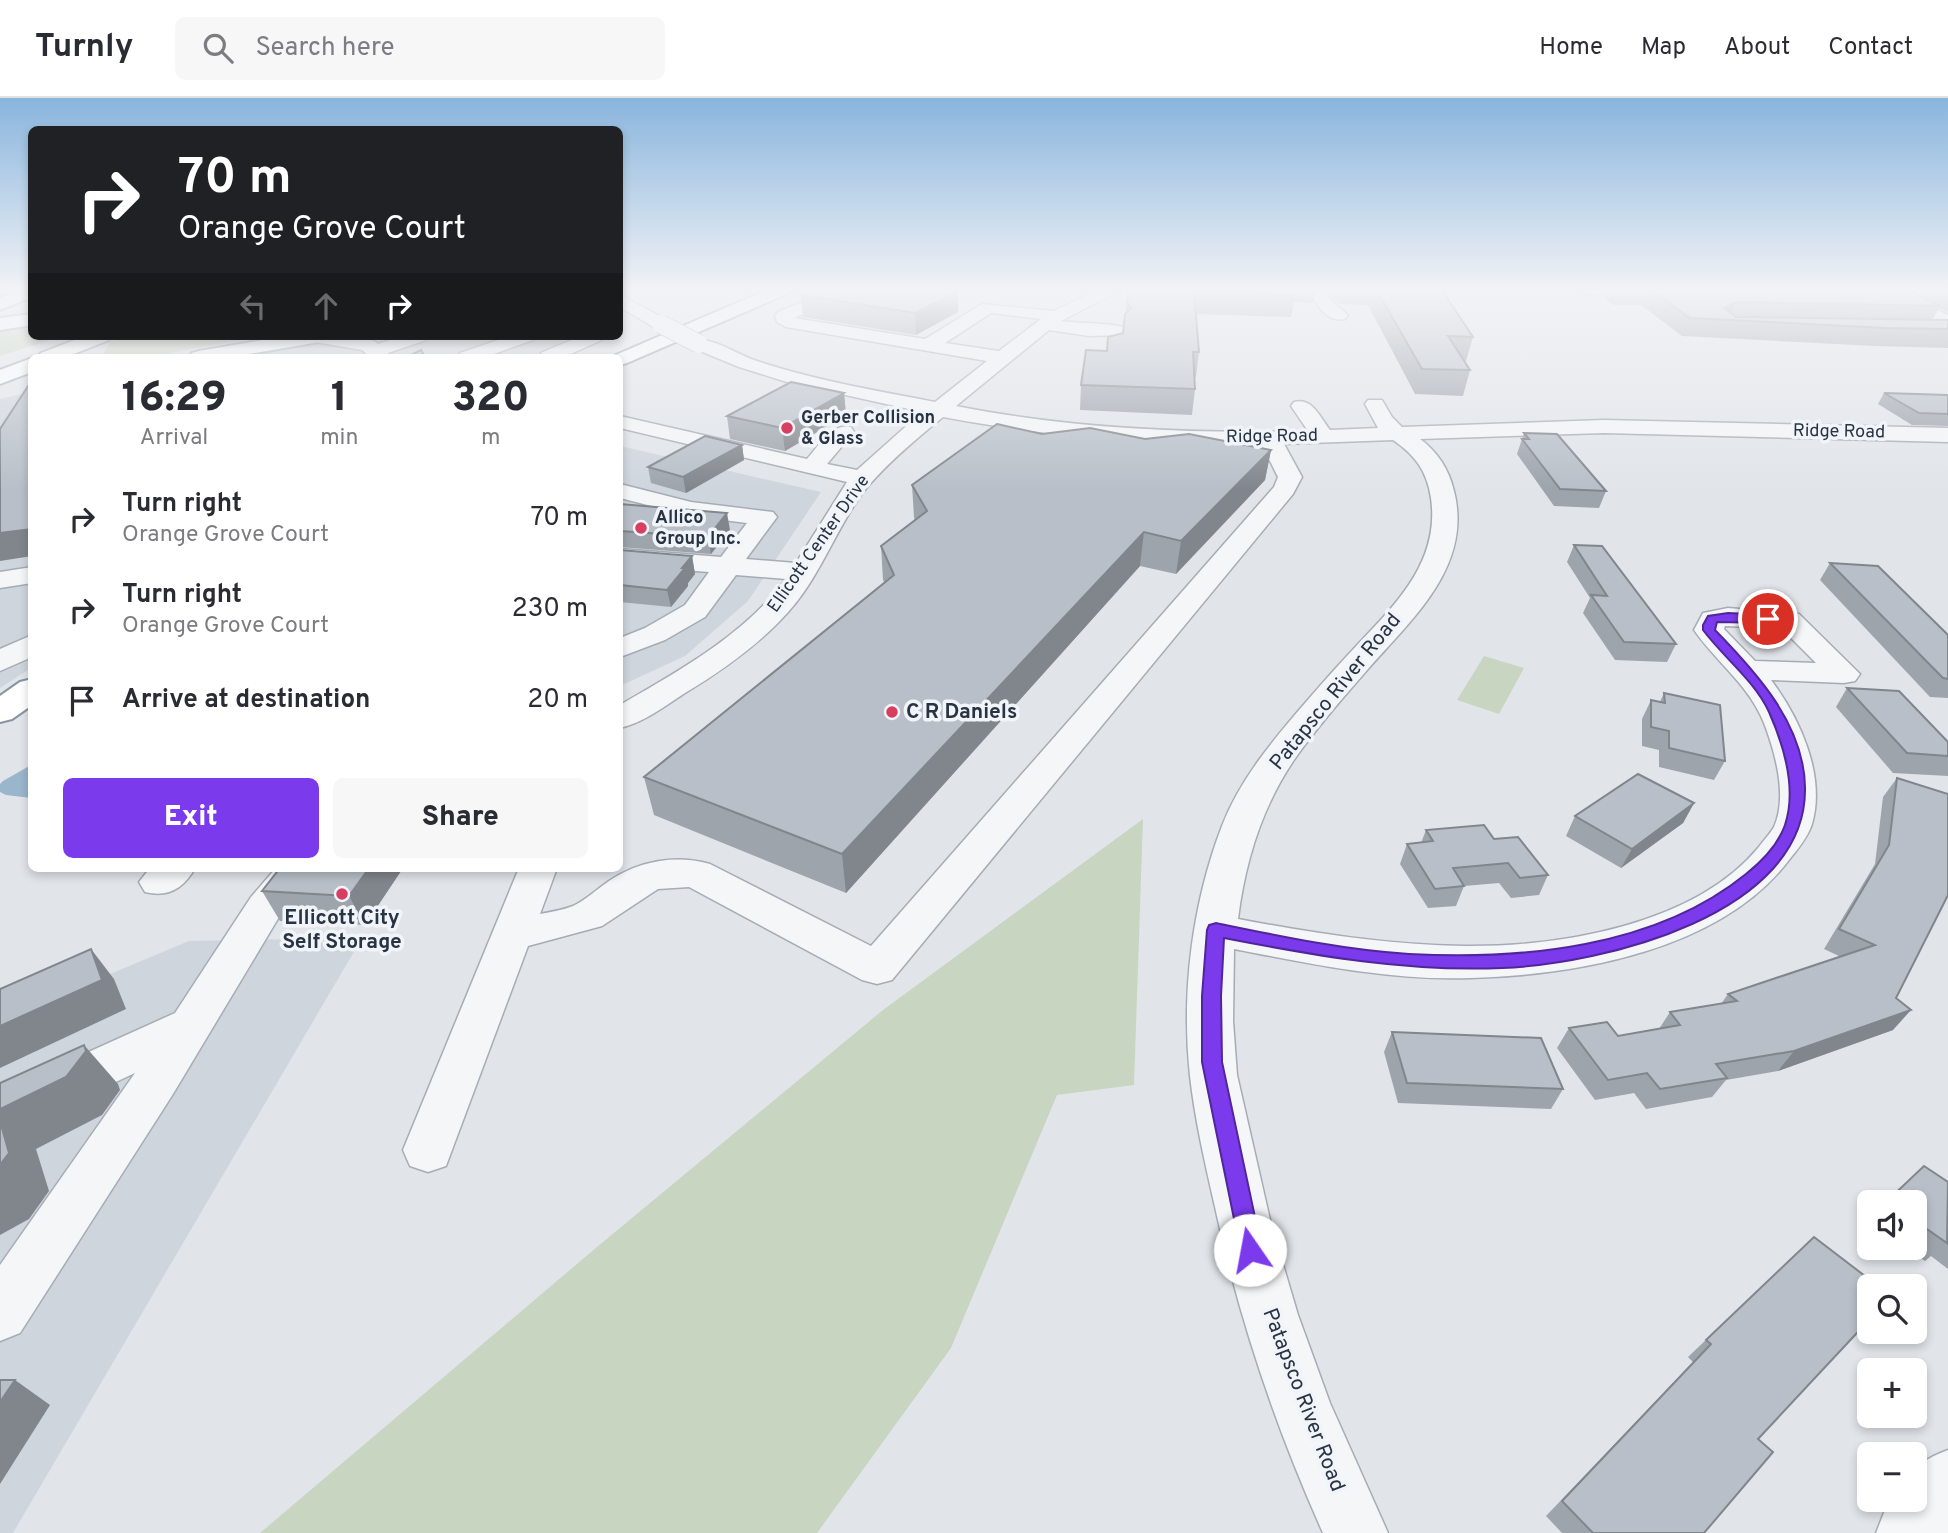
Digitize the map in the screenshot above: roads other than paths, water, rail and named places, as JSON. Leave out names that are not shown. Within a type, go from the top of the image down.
[{"type":"main road","points":[[3,380],[28,366]]},
{"type":"main road","points":[[3,380],[28,383]]},
{"type":"main road","points":[[0,712],[28,692]]},
{"type":"main road","points":[[0,729],[28,710]]},
{"type":"street","name":"Ridge Road","points":[[724,356],[773,374],[940,410],[1029,425],[1143,436],[1324,437],[1386,419],[1948,435]]},
{"type":"street","points":[[992,356],[1004,358]]},
{"type":"street","name":"Ellicott Center Drive","points":[[623,716],[712,664],[753,632],[782,602],[863,479],[909,433],[1007,356]]},
{"type":"street","points":[[1301,406],[1324,437]]},
{"type":"street","points":[[1029,425],[1048,407]]},
{"type":"street","name":"Patapsco River Road","points":[[1356,1533],[1283,1359],[1250,1250],[1212,1062],[1211,996],[1216,930],[1226,872],[1248,810],[1278,758],[1418,593],[1436,561],[1445,531],[1445,502],[1436,472],[1420,449],[1386,419]]},
{"type":"street","points":[[623,423],[863,479]]},
{"type":"street","points":[[812,467],[843,432]]},
{"type":"street","points":[[513,934],[555,926],[590,915],[649,876],[669,872],[696,874],[877,968],[1285,489],[1290,477],[1269,438]]},
{"type":"street","points":[[623,492],[691,509],[764,517],[695,611],[654,635],[623,647]]},
{"type":"street","points":[[623,557],[803,572]]},
{"type":"street","points":[[0,580],[28,576]]},
{"type":"street","points":[[0,662],[28,646]]},
{"type":"street","points":[[1216,930],[1317,950],[1408,961],[1504,961],[1590,950],[1670,927],[1731,895],[1769,864],[1793,826],[1797,786],[1791,752],[1775,711],[1747,670]]},
{"type":"street","points":[[0,1313],[265,907],[296,872]]},
{"type":"street","points":[[428,1150],[536,872]]},
{"type":"street","points":[[0,1115],[191,1024]]},
{"type":"street","points":[[1908,1533],[1948,1481]]},
{"type":"water","points":[[28,767],[28,798],[0,792],[0,784]]},
{"type":"place","name":"Gerber Collision & Glass","points":[[787,428]]},
{"type":"place","name":"Allico Group Inc.","points":[[641,528]]},
{"type":"place","name":"C R Daniels","points":[[892,712]]},
{"type":"place","name":"Ellicott City Self Storage","points":[[342,894]]}]
